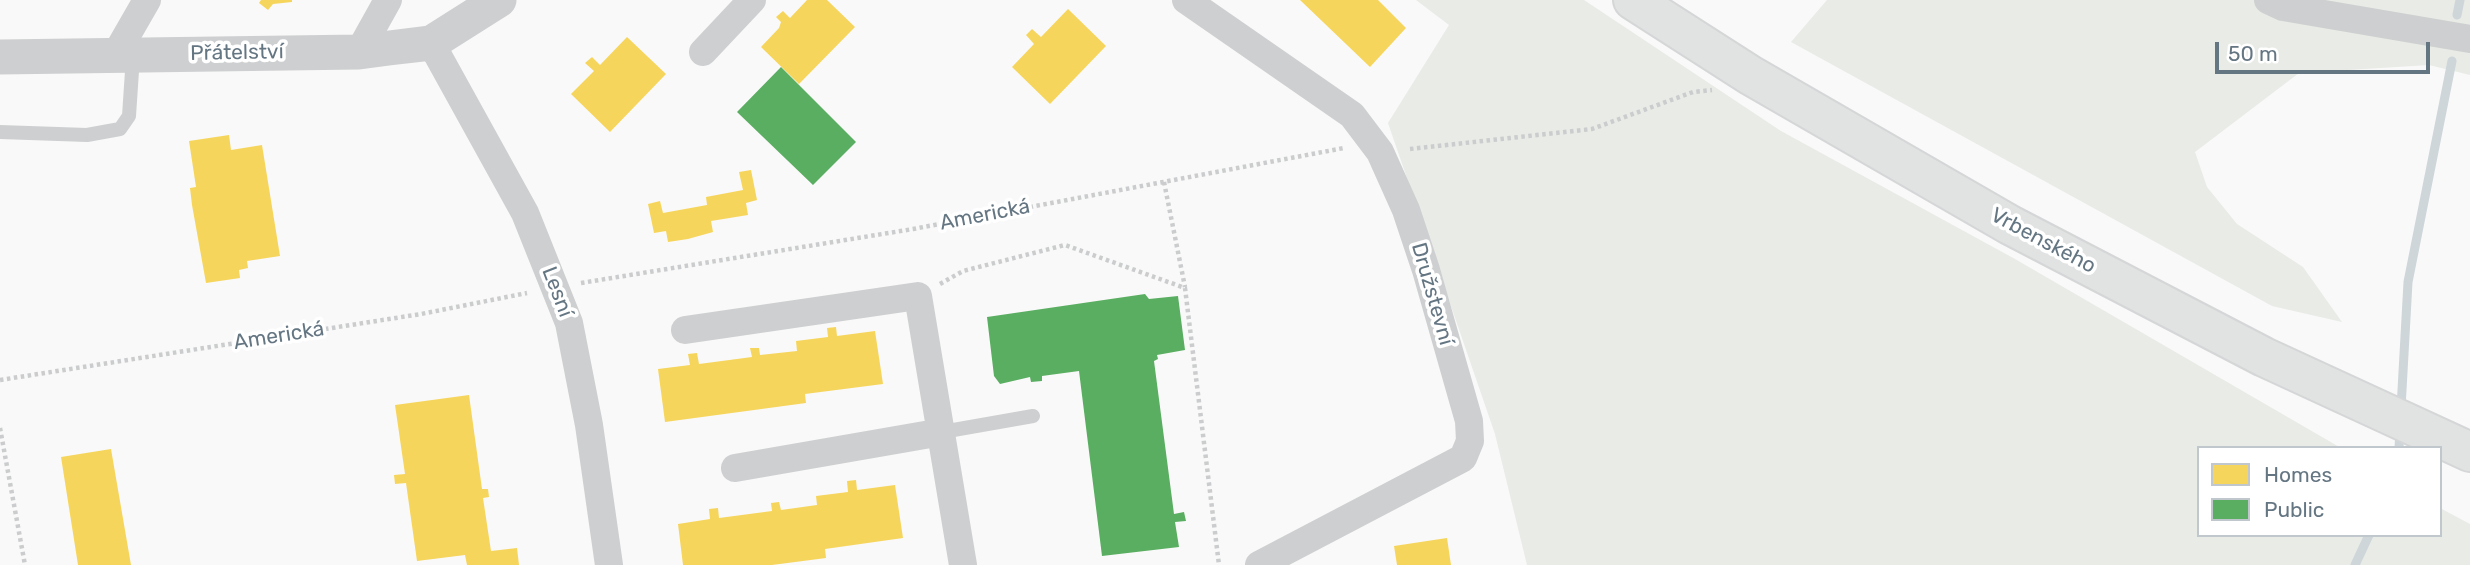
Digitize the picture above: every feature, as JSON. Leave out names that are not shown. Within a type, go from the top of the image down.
[{"type":"main road","name":"Vrbenského","points":[[1633,0],[1750,75],[2010,225],[2264,357],[2470,452]]},
{"type":"street","points":[[125,54],[147,0]]},
{"type":"street","points":[[359,52],[388,0]]},
{"type":"street","name":"Přátelství","points":[[0,57],[359,52],[431,43],[499,0]]},
{"type":"street","points":[[703,52],[752,0]]},
{"type":"street","name":"Družstevní","points":[[1186,0],[1352,115],[1380,152],[1406,210],[1426,270],[1469,421],[1470,441],[1463,458],[1259,565]]},
{"type":"street","points":[[2268,0],[2283,7],[2470,39]]},
{"type":"street","name":"Lesní","points":[[431,43],[525,213],[556,287],[577,358],[608,565]]},
{"type":"street","points":[[685,330],[918,296],[963,565]]},
{"type":"street","points":[[735,468],[942,432]]},
{"type":"lane","points":[[0,132],[87,135],[120,129],[129,116],[125,54]]},
{"type":"lane","points":[[942,432],[1032,416]]},
{"type":"path","name":"Americká","points":[[587,282],[913,229],[1366,144],[1380,152],[1592,128],[1693,92],[1729,89],[1750,75]]},
{"type":"path","points":[[1164,182],[1185,288],[1219,565]]},
{"type":"path","points":[[918,296],[963,271],[1065,245],[1185,288]]},
{"type":"path","name":"Americká","points":[[0,380],[421,314],[556,287]]},
{"type":"path","points":[[0,428],[25,565]]},
{"type":"shaded area","points":[[1416,0],[1584,0],[1781,131],[2015,259],[2338,446],[2197,446],[2197,537],[2442,537],[2442,509],[2470,524],[2470,565],[1527,565],[1495,434],[1388,123],[1449,25]]},
{"type":"shaded area","points":[[1827,0],[2470,0],[2470,75],[2429,65],[2299,73],[2195,152],[2207,187],[2237,224],[2303,267],[2342,322],[2272,306],[1791,42]]},
{"type":"building: Homes","points":[[261,0],[292,2],[273,4],[268,10],[259,3]]},
{"type":"building: Homes","points":[[807,0],[827,0],[855,27],[799,84],[761,47],[779,28],[781,22],[776,17],[783,11],[790,18]]},
{"type":"building: Homes","points":[[1300,0],[1378,0],[1406,28],[1370,67]]},
{"type":"building: Homes","points":[[1068,9],[1106,46],[1050,104],[1012,67],[1034,44],[1026,35],[1032,29],[1041,37]]},
{"type":"building: Homes","points":[[627,37],[666,74],[610,132],[571,94],[594,71],[585,63],[592,57],[600,65]]},
{"type":"building: Homes","points":[[229,135],[231,150],[262,145],[280,256],[247,261],[248,268],[239,270],[240,278],[206,283],[192,205],[190,188],[196,187],[189,141]]},
{"type":"building: Homes","points":[[751,170],[757,200],[746,203],[748,215],[711,221],[713,232],[688,239],[668,242],[666,231],[654,233],[648,204],[660,201],[663,213],[707,205],[706,197],[743,190],[739,172]]},
{"type":"building: Homes","points":[[836,327],[837,336],[875,331],[883,384],[805,394],[806,403],[665,422],[658,369],[690,365],[688,354],[697,353],[699,364],[752,357],[750,348],[759,348],[760,355],[797,351],[796,341],[828,337],[827,328]]},
{"type":"building: Homes","points":[[469,395],[482,489],[488,489],[489,497],[483,498],[491,551],[517,548],[519,565],[467,565],[465,555],[417,561],[406,483],[395,484],[394,475],[405,474],[395,405]]},
{"type":"building: Homes","points":[[111,449],[131,565],[78,565],[61,457]]},
{"type":"building: Homes","points":[[856,480],[857,490],[895,485],[903,538],[825,549],[826,558],[772,565],[683,565],[678,524],[710,519],[709,509],[718,508],[719,518],[772,511],[771,503],[779,502],[781,510],[817,505],[816,496],[848,492],[847,481]]},
{"type":"building: Homes","points":[[1447,538],[1451,565],[1397,565],[1394,546]]},
{"type":"building: Public","points":[[781,67],[856,142],[813,185],[737,112]]},
{"type":"building: Public","points":[[1145,294],[1149,299],[1178,296],[1185,350],[1157,355],[1158,359],[1154,361],[1174,514],[1184,512],[1186,521],[1175,522],[1179,547],[1102,556],[1079,371],[1042,376],[1042,381],[1031,382],[1030,377],[1000,384],[994,376],[987,317]]},
{"type":"waterway","points":[[2457,15],[2460,0]]},
{"type":"waterway","points":[[2401,408],[2408,282],[2452,61]]},
{"type":"waterway","points":[[2399,446],[2400,429]]},
{"type":"waterway","points":[[2355,565],[2368,537]]}]
